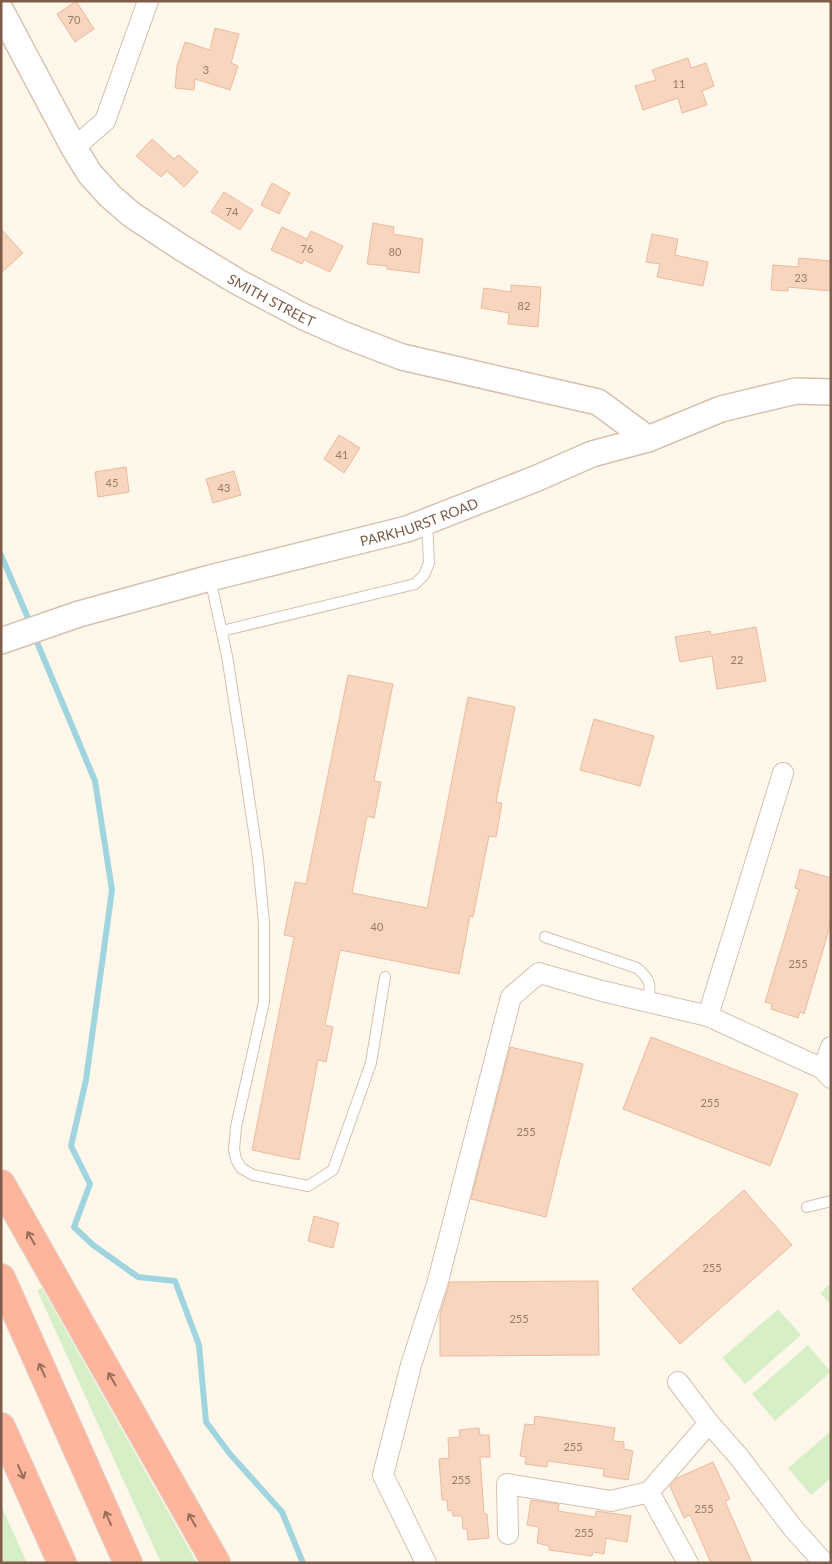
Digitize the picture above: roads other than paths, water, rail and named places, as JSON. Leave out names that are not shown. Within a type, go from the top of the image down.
[{"type":"highway","points":[[1,1184],[216,1563]]},
{"type":"highway","points":[[1,1278],[128,1563]]},
{"type":"highway","points":[[1,1427],[62,1563]]},
{"type":"street","points":[[74,148],[105,121],[148,1]]},
{"type":"street","name":"SMITH STREET","points":[[1,10],[74,148],[97,181],[110,196],[132,215],[238,282],[304,317],[347,336],[402,358],[598,402],[648,438]]},
{"type":"street","name":"PARKHURST ROAD","points":[[11,637],[79,614],[210,578],[407,529],[535,479],[592,454],[648,438],[721,409],[796,391],[831,392]]},
{"type":"street","points":[[708,1016],[783,773]]},
{"type":"street","points":[[426,1563],[383,1475],[412,1365],[438,1281],[511,997],[539,973],[602,991],[708,1016],[827,1074],[831,1046]]},
{"type":"street","points":[[678,1382],[792,1527],[825,1563],[831,1559]]},
{"type":"street","points":[[508,1534],[507,1484],[612,1501],[649,1492],[709,1423]]},
{"type":"street","points":[[649,1492],[688,1563]]},
{"type":"lane","points":[[222,631],[415,584],[424,575],[429,563],[427,521]]},
{"type":"lane","points":[[210,578],[222,631],[245,767],[258,859],[264,923],[264,1002],[234,1150],[241,1168],[253,1175],[308,1186],[333,1170],[370,1063],[385,977]]},
{"type":"lane","points":[[545,937],[637,968],[647,977],[650,987],[648,1002]]},
{"type":"lane","points":[[806,1207],[831,1201]]},
{"type":"waterway","points":[[1,555],[31,625]]},
{"type":"waterway","points":[[34,635],[95,781],[112,890],[86,1080],[71,1146],[90,1184],[74,1227],[93,1245],[138,1277],[175,1281],[199,1345],[206,1422],[230,1454],[282,1512],[303,1563]]}]
